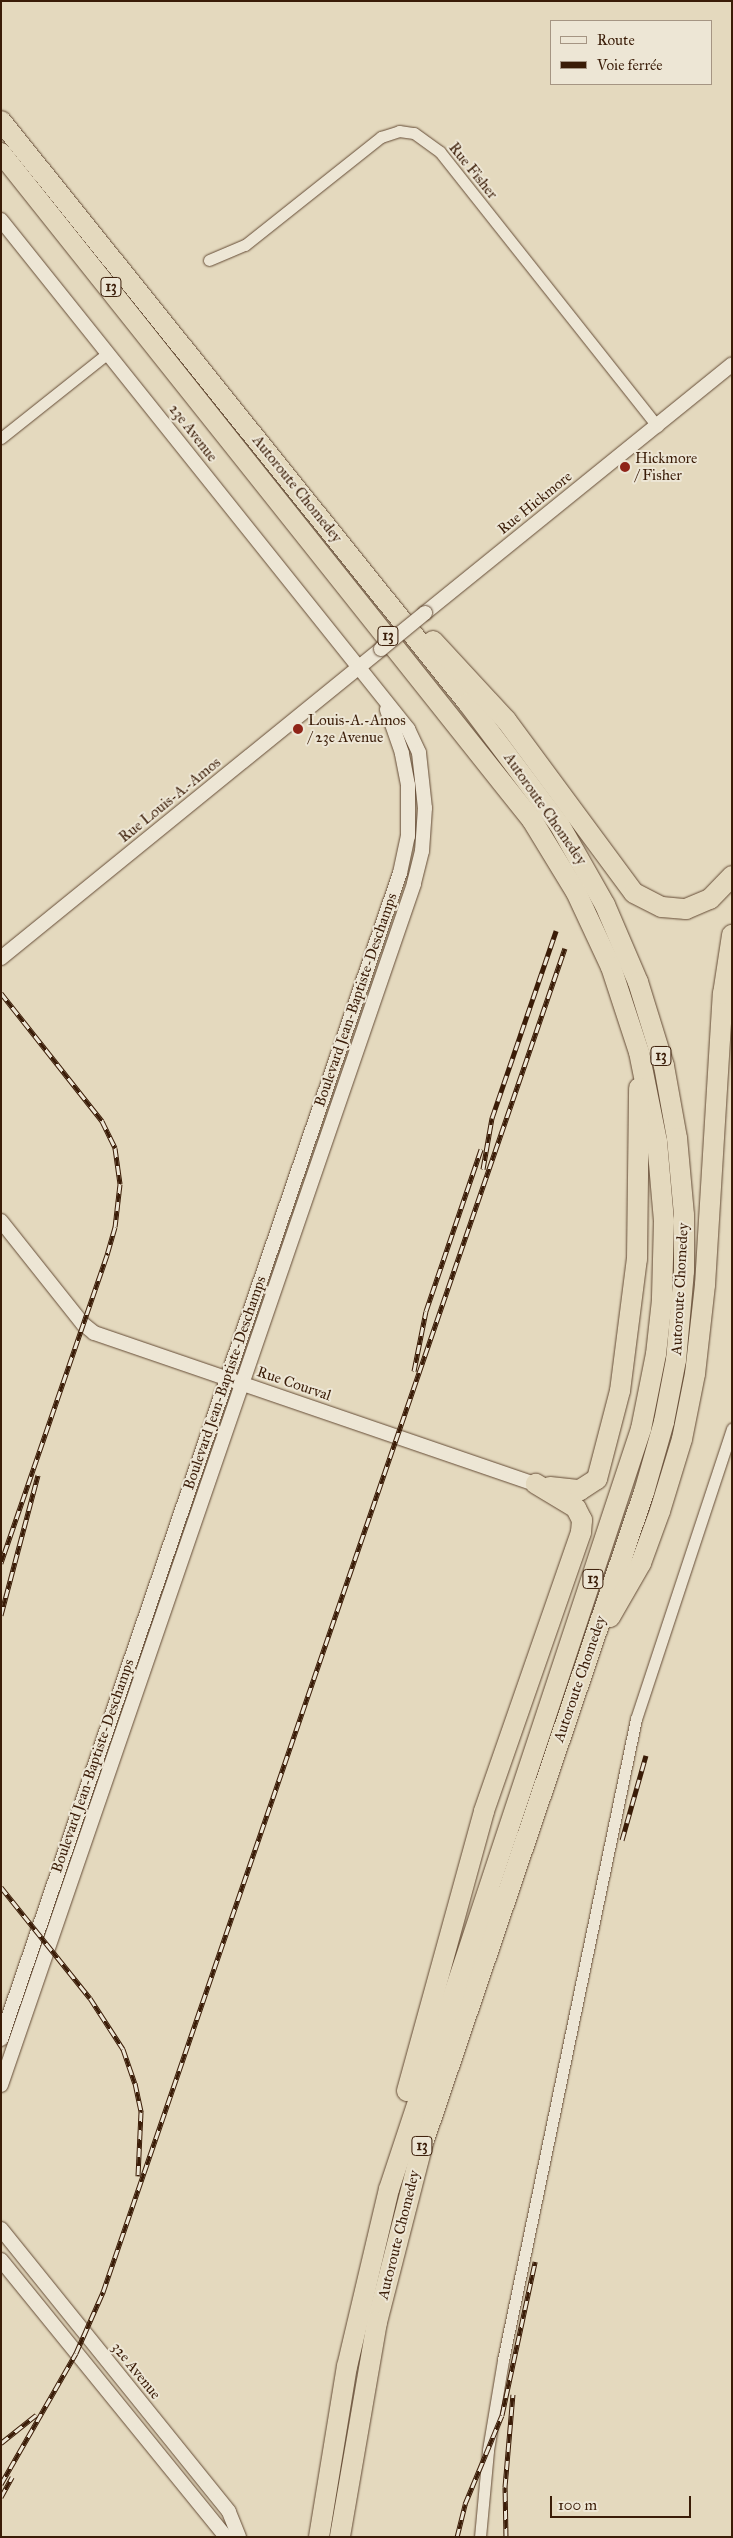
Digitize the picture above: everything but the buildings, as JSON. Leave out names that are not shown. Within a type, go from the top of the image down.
[{"type":"highway","points":[[1,108],[44,170]]},
{"type":"highway","name":"Autoroute Chomedey","points":[[1,121],[44,170],[527,778],[569,840],[619,933],[650,1015],[664,1066],[677,1138],[684,1215],[683,1281],[676,1360],[654,1458],[444,2077],[407,2198],[362,2395],[340,2537]]},
{"type":"highway","name":"Autoroute Chomedey","points":[[1,153],[55,218],[523,807],[554,855],[589,918],[621,994],[639,1052],[657,1142],[664,1221],[660,1321],[646,1410],[620,1500],[418,2095],[379,2226],[347,2366],[319,2537]]},
{"type":"highway","points":[[1,167],[55,218]]},
{"type":"highway","points":[[336,537],[494,706],[634,893],[655,905],[686,908],[710,899],[732,876]]},
{"type":"highway","points":[[587,1658],[641,1563],[676,1462],[691,1398],[703,1315],[724,994],[732,935]]},
{"type":"highway","points":[[536,1484],[576,1491],[591,1486],[600,1474],[611,1428],[627,1348],[637,1258],[639,1052]]},
{"type":"highway","points":[[379,2226],[420,2037],[481,1820],[581,1532],[582,1520],[576,1508],[536,1484]]},
{"type":"street","name":"Rue Fisher","points":[[210,260],[245,244],[381,136],[400,131],[414,133],[440,152],[657,426]]},
{"type":"street","name":"23e Avenue","points":[[1,220],[359,667]]},
{"type":"street","points":[[1,438],[108,353]]},
{"type":"street","name":"Rue Hickmore","points":[[359,667],[732,364]]},
{"type":"street","name":"Boulevard Jean-Baptiste-Deschamps","points":[[1,2085],[190,1536],[235,1381],[405,854],[409,823],[408,785],[399,743],[380,696],[359,667]]},
{"type":"street","name":"Rue Louis-A.-Amos","points":[[1,958],[359,667]]},
{"type":"street","name":"Rue Courval","points":[[1,1221],[89,1330],[536,1484]]},
{"type":"street","name":"Boulevard Jean-Baptiste-Deschamps","points":[[1,2039],[176,1531],[235,1381]]},
{"type":"street","points":[[480,2537],[488,2450],[503,2360],[636,1718],[732,1428]]},
{"type":"street","points":[[176,1531],[190,1536]]},
{"type":"street","points":[[27,1965],[40,1970]]},
{"type":"street","name":"32e Avenue","points":[[1,2229],[229,2512],[239,2537]]},
{"type":"street","points":[[1,2260],[226,2537]]},
{"type":"street","points":[[43,2313],[59,2300]]},
{"type":"street","points":[[99,2382],[114,2370]]},
{"type":"railway","points":[[483,1169],[492,1118],[556,931]]},
{"type":"railway","points":[[1,2484],[76,2353],[103,2292],[565,948]]},
{"type":"railway","points":[[1,993],[102,1121],[115,1148],[120,1184],[115,1227],[107,1255],[1,1563]]},
{"type":"railway","points":[[414,1371],[426,1311],[481,1149]]},
{"type":"railway","points":[[1,1615],[38,1475]]},
{"type":"railway","points":[[622,1840],[646,1755]]},
{"type":"railway","points":[[1,1887],[90,1998],[123,2049],[135,2083],[141,2112],[138,2176]]},
{"type":"railway","points":[[457,2537],[465,2504],[502,2415],[535,2262]]},
{"type":"railway","points":[[506,2537],[505,2487],[513,2394]]},
{"type":"railway","points":[[1,2443],[36,2415]]},
{"type":"railway","points":[[1,2497],[12,2477]]},
{"type":"place","name":"Hickmore / Fisher","points":[[625,467]]},
{"type":"place","name":"Louis-A.-Amos / 23e Avenue","points":[[298,729]]}]
